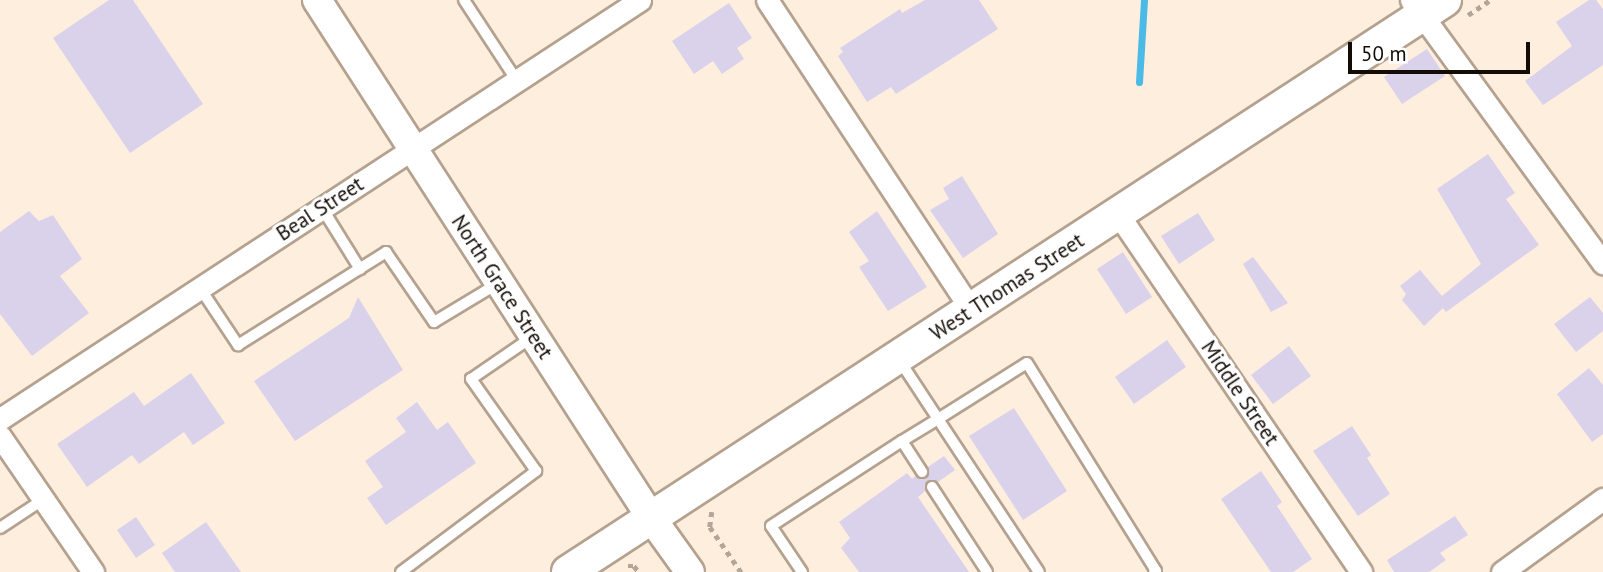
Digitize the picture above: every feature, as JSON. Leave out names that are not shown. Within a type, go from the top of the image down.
[{"type":"main road","name":"North Grace Street","points":[[317,0],[652,519],[690,572]]},
{"type":"main road","name":"West Thomas Street","points":[[568,572],[1118,214],[1426,5]]},
{"type":"street","name":"Beal Street","points":[[0,419],[640,0]]},
{"type":"street","points":[[767,0],[971,309]]},
{"type":"street","points":[[1426,5],[1603,263]]},
{"type":"street","name":"Middle Street","points":[[1118,214],[1361,572]]},
{"type":"street","points":[[0,436],[93,572]]},
{"type":"street","points":[[1502,572],[1603,499]]},
{"type":"lane","points":[[464,0],[517,81]]},
{"type":"lane","points":[[322,208],[360,269]]},
{"type":"lane","points":[[200,288],[238,345],[386,252],[434,322],[499,282]]},
{"type":"lane","points":[[401,572],[536,471],[471,379],[534,335]]},
{"type":"lane","points":[[898,358],[1039,572]]},
{"type":"lane","points":[[802,572],[771,526],[1027,363],[1156,571],[1154,572]]},
{"type":"lane","points":[[902,441],[922,471]]},
{"type":"lane","points":[[932,487],[987,572]]},
{"type":"lane","points":[[0,528],[44,499]]},
{"type":"path","points":[[634,566],[639,572]]},
{"type":"building","points":[[109,0],[133,0],[203,104],[130,153],[53,38]]},
{"type":"building","points":[[925,0],[979,0],[998,29],[896,94],[891,87],[867,102],[838,56],[843,52],[840,48],[900,9],[902,13]]},
{"type":"building","points":[[1589,0],[1596,0],[1603,9],[1603,65],[1543,105],[1525,81],[1572,46],[1556,22]]},
{"type":"building","points":[[729,3],[752,38],[737,48],[744,59],[722,74],[713,61],[694,74],[672,41]]},
{"type":"building","points":[[1427,49],[1445,76],[1402,104],[1384,77]]},
{"type":"building","points":[[1488,154],[1515,193],[1506,199],[1539,245],[1446,312],[1443,308],[1424,326],[1402,300],[1406,294],[1400,286],[1420,270],[1442,296],[1481,264],[1437,189]]},
{"type":"building","points":[[962,176],[998,234],[963,258],[930,210],[949,199],[943,188]]},
{"type":"building","points":[[29,211],[39,221],[53,215],[82,259],[60,276],[89,313],[32,356],[0,314],[0,232]]},
{"type":"building","points":[[877,211],[927,287],[888,311],[859,267],[869,261],[849,232]]},
{"type":"building","points":[[1198,213],[1215,240],[1179,264],[1161,236]]},
{"type":"building","points":[[1123,252],[1152,297],[1126,314],[1097,269]]},
{"type":"building","points":[[1253,257],[1288,303],[1271,312],[1243,264]]},
{"type":"building","points":[[358,297],[403,370],[295,441],[254,381],[349,318]]},
{"type":"building","points":[[1590,297],[1603,313],[1603,331],[1576,352],[1554,324]]},
{"type":"building","points":[[1167,340],[1186,367],[1134,404],[1115,377]]},
{"type":"building","points":[[1289,346],[1311,376],[1273,404],[1251,375]]},
{"type":"building","points":[[1589,368],[1603,385],[1603,434],[1592,442],[1557,394]]},
{"type":"building","points":[[191,373],[225,423],[193,445],[184,432],[139,464],[132,455],[87,487],[57,444],[134,392],[144,406]]},
{"type":"building","points":[[417,402],[437,430],[448,422],[476,463],[386,525],[367,498],[383,487],[365,461],[406,432],[396,418]]},
{"type":"building","points":[[1014,408],[1067,491],[1023,520],[969,436]]},
{"type":"building","points":[[1352,426],[1371,455],[1367,458],[1390,494],[1358,516],[1313,451]]},
{"type":"building","points":[[944,456],[955,470],[938,482],[927,481],[925,491],[918,497],[969,572],[859,572],[841,548],[850,538],[839,522],[907,473],[912,479],[915,476],[926,479],[929,475],[928,467]]},
{"type":"building","points":[[1261,471],[1282,502],[1277,506],[1312,559],[1293,572],[1271,572],[1221,499]]},
{"type":"building","points":[[1455,516],[1468,535],[1440,553],[1446,560],[1429,572],[1394,572],[1387,560]]},
{"type":"building","points":[[136,517],[155,545],[136,558],[117,530]]},
{"type":"building","points":[[206,522],[241,572],[175,572],[162,553]]},
{"type":"waterway","points":[[1139,82],[1144,0]]}]
